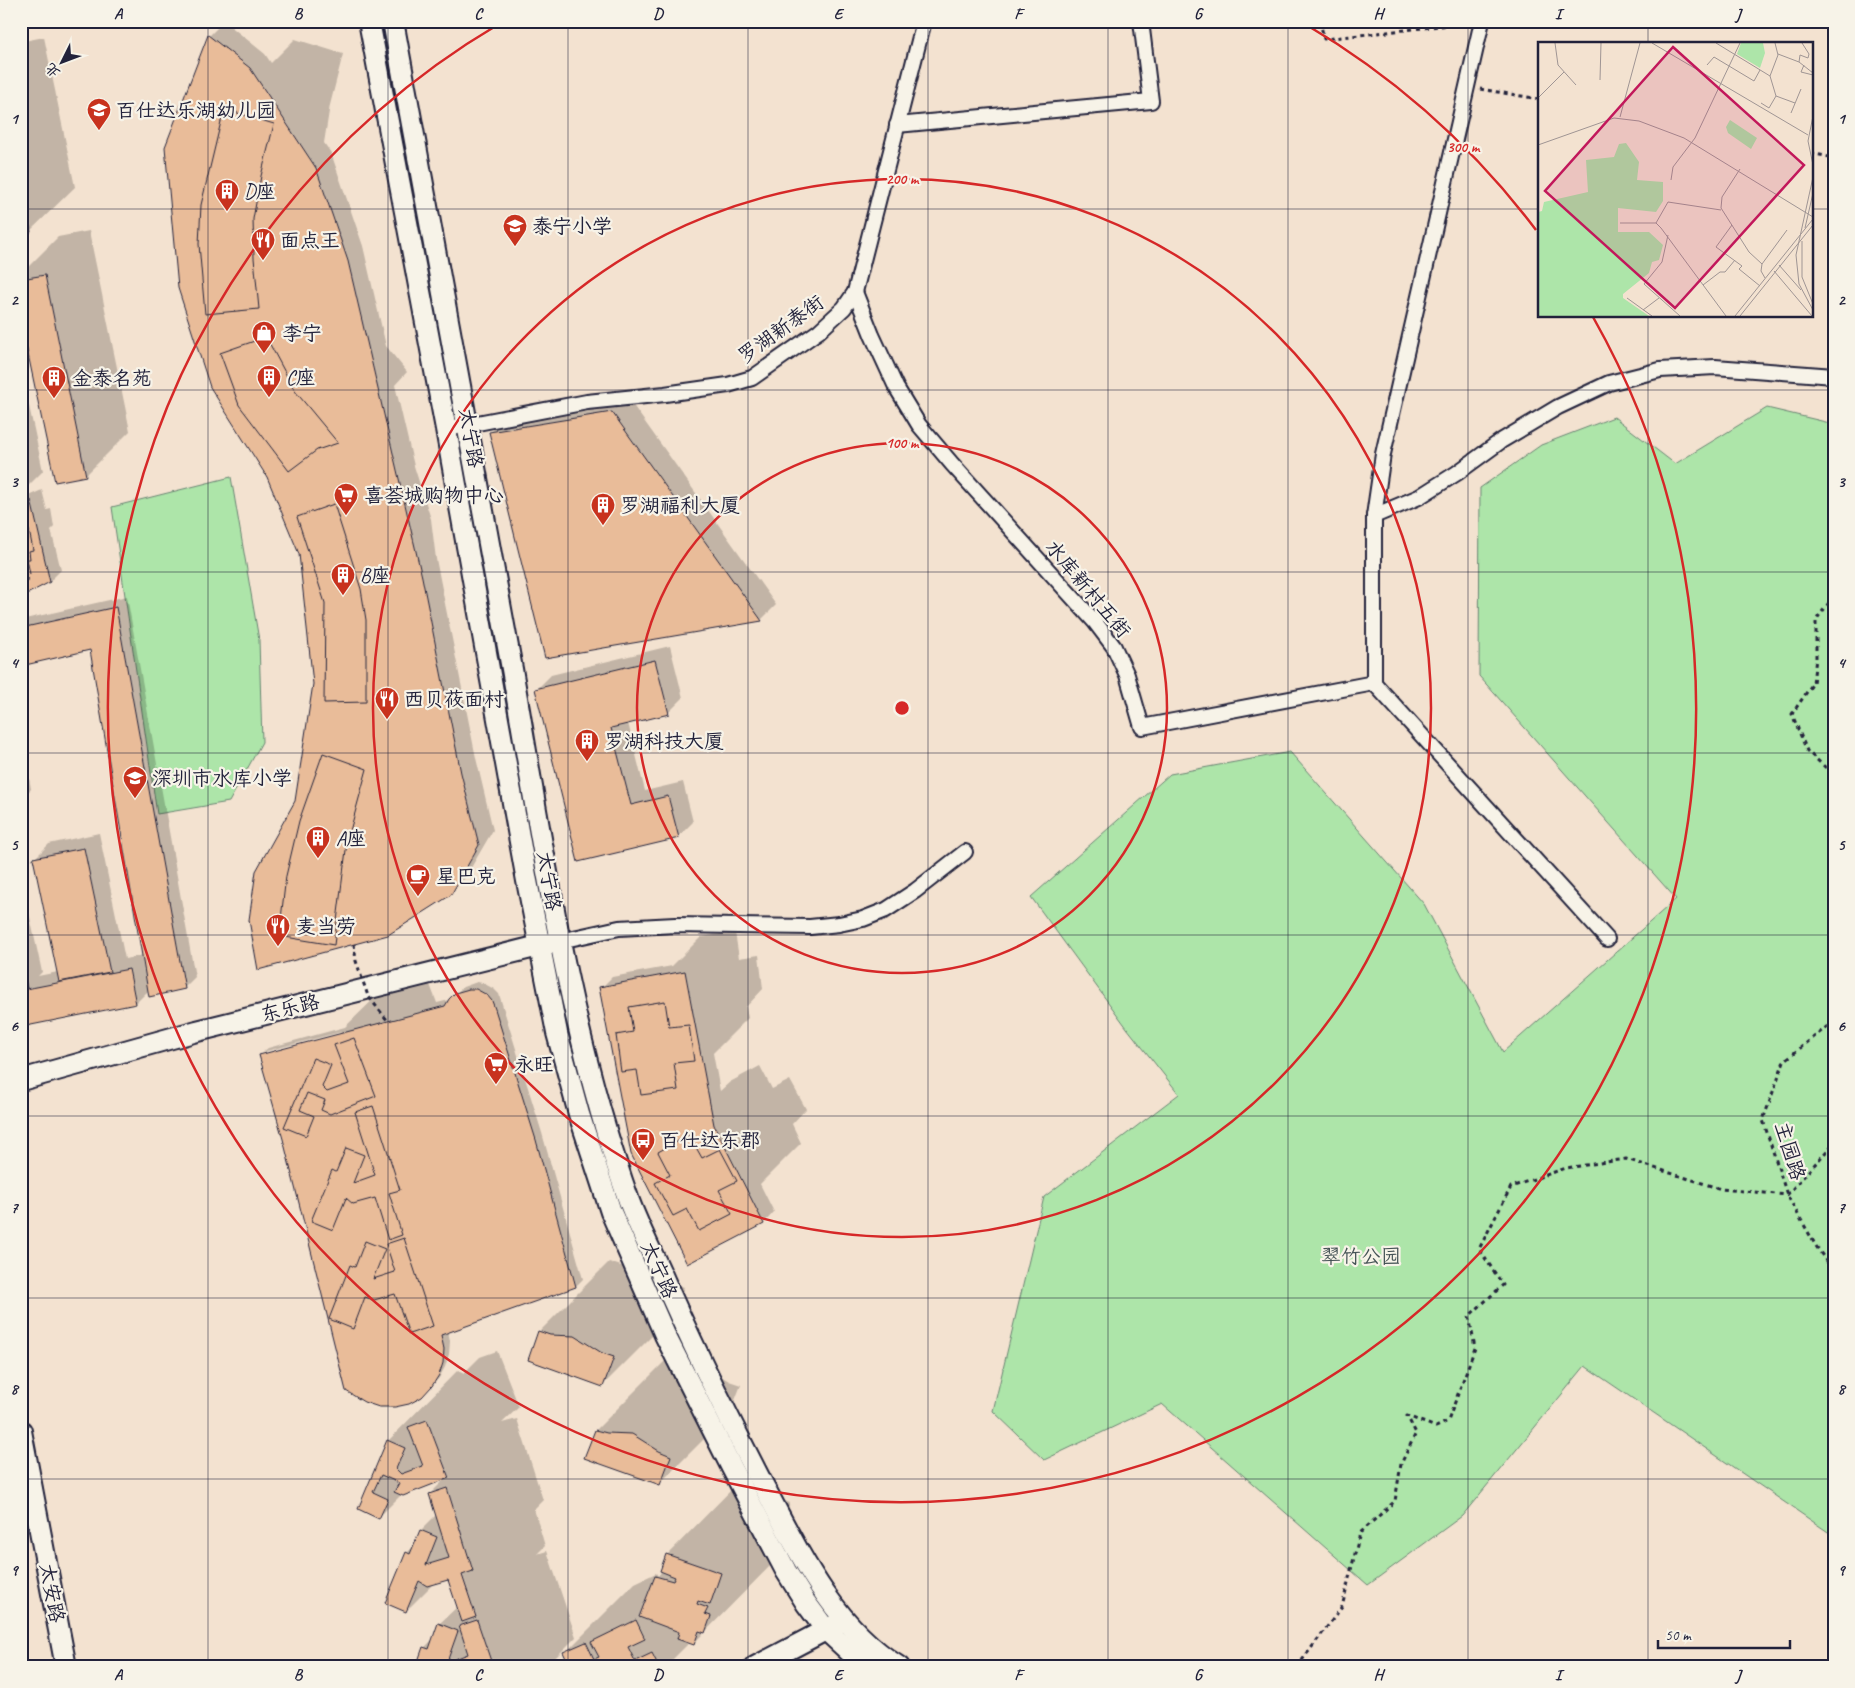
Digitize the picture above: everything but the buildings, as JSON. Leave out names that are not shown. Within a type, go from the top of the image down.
[{"type":"main road","name":"太宁路","points":[[369,21],[446,429],[539,945],[557,1033],[579,1114],[611,1212],[665,1335],[732,1468],[786,1571],[806,1603],[826,1630],[866,1667]]},
{"type":"main road","name":"太宁路","points":[[393,21],[469,424],[560,941],[597,1100],[630,1203],[683,1324],[751,1460],[805,1562],[845,1620],[886,1658],[899,1667]]},
{"type":"main road","name":"东乐路","points":[[21,1080],[197,1031],[560,941]]},
{"type":"main road","name":"太安路","points":[[21,1431],[66,1667]]},
{"type":"main road","points":[[755,1667],[845,1620]]},
{"type":"street","name":"罗湖新泰街","points":[[446,429],[587,402],[728,385],[752,378],[819,331],[844,308],[855,292],[924,21]]},
{"type":"street","points":[[897,124],[1151,102],[1141,21]]},
{"type":"street","points":[[1482,22],[1383,454],[1374,516],[1374,683],[1607,939]]},
{"type":"street","name":"水库新村五街","points":[[855,292],[896,387],[919,425],[1095,622],[1114,647],[1127,675],[1142,727],[1374,683]]},
{"type":"street","points":[[1374,516],[1419,497],[1457,473],[1501,441],[1558,407],[1610,383],[1660,370],[1715,367],[1834,376]]},
{"type":"street","points":[[560,941],[619,928],[675,925],[810,927],[862,919],[886,910],[916,892],[966,852]]},
{"type":"path","points":[[1320,21],[1324,39],[1482,22]]},
{"type":"path","points":[[1467,87],[1538,99]]},
{"type":"path","points":[[1812,153],[1834,158]]},
{"type":"path","points":[[1834,596],[1816,620],[1816,658],[1813,683],[1792,714],[1807,751],[1834,775]]},
{"type":"path","points":[[354,944],[356,961],[368,996],[388,1021]]},
{"type":"path","name":"主园路","points":[[1834,1021],[1784,1061],[1763,1120],[1787,1195],[1834,1273]]},
{"type":"path","points":[[1296,1667],[1342,1607],[1360,1533],[1396,1501],[1401,1464],[1416,1433],[1407,1416],[1436,1427],[1448,1421],[1475,1348],[1469,1316],[1503,1285],[1479,1250],[1511,1187],[1566,1168],[1626,1159],[1721,1188],[1787,1195],[1834,1143]]},
{"type":"green space","name":"翠竹公园","points":[[1767,408],[1834,424],[1834,1536],[1585,1366],[1462,1516],[1368,1585],[1162,1404],[1044,1460],[993,1411],[1044,1197],[1179,1094],[1127,1028],[1031,897],[1170,774],[1290,752],[1424,904],[1503,1052],[1676,899],[1479,676],[1480,488],[1541,445],[1614,417],[1675,464]]},
{"type":"green space","points":[[231,477],[259,640],[262,742],[229,802],[157,814],[112,507]]},
{"type":"place","name":"百仕达乐湖幼儿园","points":[[99,131]]},
{"type":"place","name":"D座","points":[[227,212]]},
{"type":"place","name":"泰宁小学","points":[[515,247]]},
{"type":"place","name":"面点王","points":[[263,261]]},
{"type":"place","name":"李宁","points":[[264,354]]},
{"type":"place","name":"C座","points":[[269,398]]},
{"type":"place","name":"金泰名苑","points":[[54,399]]},
{"type":"place","name":"喜荟城购物中心","points":[[346,516]]},
{"type":"place","name":"罗湖福利大厦","points":[[603,526]]},
{"type":"place","name":"B座","points":[[343,596]]},
{"type":"place","name":"西贝莜面村","points":[[387,720]]},
{"type":"place","name":"罗湖科技大厦","points":[[587,762]]},
{"type":"place","name":"深圳市水库小学","points":[[135,799]]},
{"type":"place","name":"A座","points":[[318,859]]},
{"type":"place","name":"星巴克","points":[[418,897]]},
{"type":"place","name":"麦当劳","points":[[278,947]]},
{"type":"place","name":"永旺","points":[[496,1085]]},
{"type":"place","name":"百仕达东郡","points":[[643,1161]]}]
